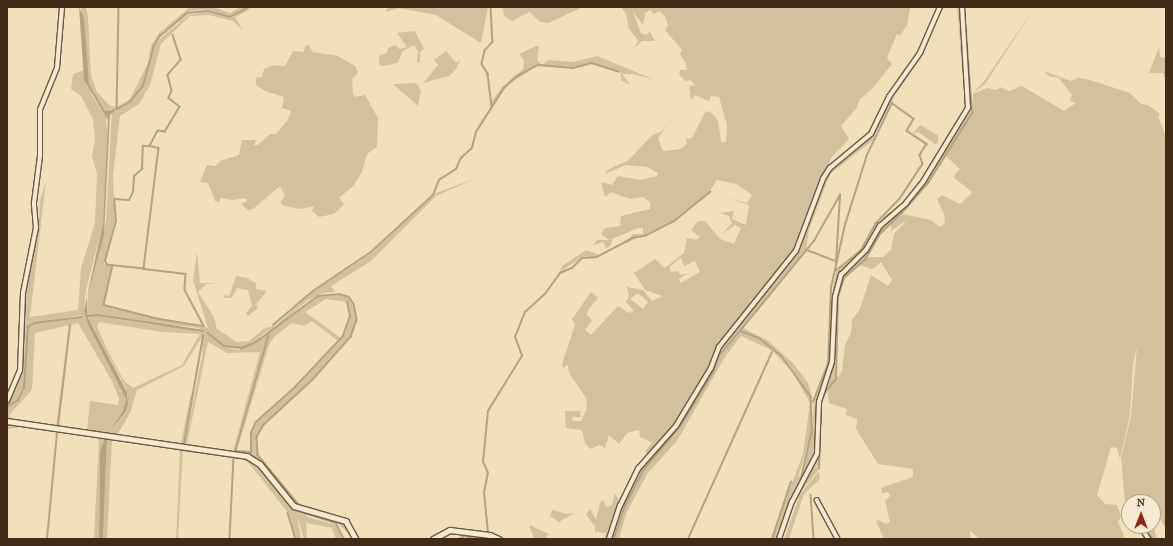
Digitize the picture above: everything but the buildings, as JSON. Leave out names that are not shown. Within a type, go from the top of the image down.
[{"type":"street","points":[[7,401],[20,371],[23,293],[36,228],[34,203],[40,156],[40,110],[57,68],[62,7]]},
{"type":"street","points":[[609,539],[620,506],[638,469],[676,426],[711,368],[719,347],[793,256],[823,179],[830,168],[871,134],[889,97],[920,53],[940,7]]},
{"type":"street","points":[[778,539],[792,502],[817,454],[819,402],[832,362],[835,298],[842,275],[866,250],[880,226],[906,203],[923,182],[968,108],[962,7]]},
{"type":"street","points":[[7,421],[247,456],[260,464],[294,506],[346,521],[356,539]]},
{"type":"street","points":[[817,500],[838,539]]},
{"type":"street","points":[[433,539],[450,530],[490,535],[499,539]]},
{"type":"shaded area","points":[[79,7],[84,18],[89,84],[105,111],[117,109],[110,115],[104,235],[87,297],[103,223],[108,120],[84,80]]},
{"type":"shaded area","points":[[81,7],[86,7],[88,18],[91,76],[97,92],[110,106],[117,107],[130,99],[150,59],[142,86],[130,102],[120,109],[131,102],[143,86],[153,51],[160,39],[188,15],[207,12],[231,18],[241,12],[253,8],[235,17],[243,30],[233,21],[209,15],[190,16],[161,44],[150,85],[139,104],[120,116],[113,176],[115,221],[104,264],[112,266],[104,306],[208,328],[193,280],[197,252],[200,283],[217,283],[206,284],[198,292],[214,317],[217,329],[237,342],[249,341],[265,328],[275,326],[314,291],[372,253],[436,193],[477,178],[436,196],[371,261],[331,286],[335,292],[323,293],[308,300],[275,328],[264,333],[255,343],[317,297],[336,294],[350,298],[356,317],[351,335],[311,382],[264,423],[257,438],[257,453],[300,507],[250,456],[7,420],[7,408],[18,401],[24,391],[29,327],[35,324],[82,318],[82,315],[35,323],[28,327],[24,388],[19,398],[7,406],[21,371],[25,292],[38,234],[40,201],[46,181],[30,317],[78,310],[81,268],[95,223],[97,174],[92,156],[95,139],[93,119],[81,96],[71,89],[73,74],[85,70],[84,75],[93,97],[106,116],[108,144],[103,223],[86,290],[84,311],[88,325],[126,399],[123,411],[108,433],[125,414],[128,398],[126,388],[87,316],[88,290],[106,221],[112,109],[105,111],[89,84]],"holes":[[[326,299],[347,302],[350,317],[345,334],[297,386],[259,419],[252,430],[251,453],[235,451],[269,335],[237,450],[269,345],[274,337],[292,323],[304,326],[312,321],[338,341],[341,338],[305,312]],[[97,314],[153,324],[194,327],[207,331],[227,347],[242,348],[255,343],[238,350],[224,347],[207,333],[193,328],[153,325],[90,315]],[[99,322],[162,332],[200,334],[182,365],[133,388],[124,381],[97,327]],[[78,323],[112,381],[119,399],[118,405],[90,401],[87,430],[58,426],[70,325]],[[69,325],[56,426],[11,419],[9,415],[32,390],[35,333]],[[203,335],[202,356],[185,444],[194,394],[191,393],[181,443],[117,435],[130,413],[137,390],[184,366]],[[208,342],[227,353],[260,352],[233,451],[187,444]]]},
{"type":"shaded area","points":[[190,7],[213,7],[230,13],[241,7],[250,7],[230,16],[208,10],[190,11],[180,21],[163,31],[148,58],[152,44],[159,33]]},
{"type":"shaded area","points":[[388,7],[488,7],[481,43],[436,15],[399,8],[385,12]]},
{"type":"shaded area","points":[[503,7],[583,7],[548,23],[540,22],[530,12],[512,21],[504,16]]},
{"type":"shaded area","points":[[621,7],[910,8],[907,25],[900,36],[897,34],[887,58],[892,64],[872,89],[860,99],[856,109],[841,126],[849,139],[831,158],[797,247],[719,347],[711,367],[675,426],[649,456],[645,451],[652,443],[640,437],[639,430],[627,433],[619,444],[609,435],[605,448],[599,445],[591,449],[585,444],[582,430],[566,428],[565,411],[580,411],[581,417],[573,417],[572,421],[581,421],[587,408],[586,398],[569,373],[568,365],[563,368],[562,364],[575,325],[572,319],[591,292],[598,298],[588,310],[587,315],[592,320],[585,330],[591,335],[618,306],[629,313],[634,311],[626,302],[629,296],[627,287],[643,290],[652,301],[662,296],[645,290],[634,273],[655,259],[665,268],[684,253],[687,238],[696,240],[700,237],[691,230],[698,221],[705,221],[720,239],[734,244],[741,228],[735,225],[722,234],[732,223],[729,216],[720,213],[734,211],[732,219],[746,225],[749,205],[728,198],[747,203],[752,195],[736,184],[717,180],[709,192],[672,222],[596,257],[584,256],[560,272],[562,266],[586,250],[599,255],[628,240],[633,234],[643,234],[643,228],[638,228],[612,239],[611,245],[606,249],[604,242],[593,245],[597,240],[609,240],[601,234],[605,228],[620,226],[621,216],[650,209],[650,202],[643,197],[630,199],[611,192],[605,197],[601,182],[612,185],[618,176],[640,180],[657,176],[658,173],[647,167],[626,165],[605,174],[607,170],[629,160],[651,136],[662,131],[671,120],[658,138],[663,151],[681,149],[687,143],[686,139],[692,138],[706,111],[712,113],[718,121],[721,142],[726,142],[727,125],[719,97],[711,96],[709,101],[695,95],[691,100],[689,85],[695,86],[691,80],[685,81],[679,74],[680,70],[687,70],[686,64],[680,54],[682,50],[665,30],[668,25],[665,16],[659,11],[654,14],[650,10],[645,13],[643,25],[633,12],[641,33],[646,35],[650,32],[655,41],[642,41],[635,48],[638,40],[629,29],[626,14]],"holes":[[[681,257],[684,266],[695,261],[700,272],[680,283],[679,279],[688,273],[680,275],[678,271],[670,272],[670,267]],[[638,293],[648,302],[643,309],[630,299]]]},
{"type":"shaded area","points":[[957,7],[961,7],[967,108],[946,143],[965,108]]},
{"type":"shaded area","points":[[1035,7],[985,84],[973,93],[985,80]]},
{"type":"shaded area","points":[[415,31],[424,49],[420,52],[420,63],[417,62],[418,51],[414,45],[403,51],[398,63],[382,66],[379,64],[379,56],[387,53],[388,48],[396,45],[399,49],[407,47],[397,33]]},
{"type":"shaded area","points":[[309,45],[312,52],[338,56],[355,66],[358,73],[352,79],[353,94],[356,97],[365,95],[378,118],[377,147],[367,154],[362,172],[354,185],[339,198],[344,204],[334,214],[319,217],[312,211],[314,206],[301,209],[284,206],[280,202],[285,196],[280,186],[253,209],[248,210],[241,204],[247,201],[246,198],[232,200],[220,198],[220,202],[215,201],[208,183],[200,182],[207,165],[216,166],[220,161],[239,155],[242,140],[256,140],[254,145],[258,145],[270,134],[276,134],[288,120],[291,111],[282,108],[284,97],[265,91],[256,85],[256,78],[262,77],[264,69],[273,65],[285,66],[293,51],[304,52],[305,46]]},
{"type":"shaded area","points":[[539,46],[537,60],[542,65],[548,60],[574,62],[597,56],[655,80],[633,74],[622,74],[630,85],[621,80],[621,72],[592,63],[573,67],[538,65],[506,86],[492,108],[492,101],[502,87],[523,69],[524,60],[519,54]]},
{"type":"shaded area","points":[[1159,47],[1160,57],[1166,58],[1166,82],[1163,73],[1149,73]]},
{"type":"shaded area","points":[[924,49],[921,58],[895,95],[872,141],[830,174],[809,230],[806,251],[721,352],[713,371],[681,424],[642,471],[621,513],[613,539],[610,539],[620,511],[643,466],[676,428],[721,348],[796,253],[824,179],[831,170],[870,138],[897,88]]},
{"type":"shaded area","points":[[446,51],[456,63],[460,60],[456,69],[449,76],[423,83],[438,65],[434,60]]},
{"type":"shaded area","points":[[1044,71],[1071,81],[1078,78],[1090,80],[1130,93],[1141,104],[1148,105],[1160,114],[1158,117],[1166,137],[1166,529],[1161,521],[1161,494],[1124,494],[1121,458],[1131,416],[1137,347],[1133,364],[1130,415],[1120,459],[1117,448],[1111,447],[1097,495],[1105,504],[1117,505],[1121,517],[1118,522],[1121,534],[1123,534],[1125,539],[980,539],[970,531],[970,539],[884,539],[876,521],[879,520],[885,524],[890,522],[885,501],[890,496],[888,492],[882,493],[881,488],[913,477],[913,469],[878,464],[856,429],[857,419],[846,415],[847,409],[829,403],[828,391],[842,371],[845,345],[851,333],[852,320],[860,309],[871,275],[888,286],[892,280],[881,262],[873,269],[859,265],[868,257],[883,257],[891,250],[894,234],[907,220],[891,231],[891,224],[903,214],[931,220],[940,227],[945,223],[944,214],[937,199],[942,195],[960,204],[972,192],[953,177],[960,169],[946,156],[972,114],[973,94],[987,88],[997,90],[1000,87],[1009,91],[1022,86],[1064,111],[1076,103],[1070,101],[1072,95],[1059,78],[1049,76]]},
{"type":"shaded area","points":[[416,83],[421,91],[418,106],[393,84]]},
{"type":"shaded area","points":[[971,107],[969,117],[924,186],[902,213],[882,231],[865,259],[844,277],[838,297],[835,378],[822,400],[819,468],[815,463],[818,454],[819,402],[833,362],[836,297],[842,275],[860,257],[881,226],[901,209],[929,174]]},
{"type":"shaded area","points":[[920,125],[938,135],[938,143],[935,144],[918,132],[912,134]]},
{"type":"shaded area","points":[[915,191],[905,204],[880,225],[868,248],[839,278],[835,296],[831,362],[818,405],[817,452],[808,473],[796,492],[777,539],[773,539],[780,514],[803,454],[810,403],[792,372],[773,351],[741,336],[725,357],[677,441],[647,474],[626,514],[619,539],[615,539],[622,513],[643,472],[682,424],[715,371],[719,356],[740,332],[759,339],[782,357],[812,401],[811,432],[799,475],[801,482],[812,432],[814,402],[829,360],[829,310],[836,272],[862,251],[885,215],[897,209]]},
{"type":"shaded area","points":[[236,276],[247,278],[256,283],[256,289],[267,291],[256,304],[258,308],[248,316],[246,313],[252,306],[248,290],[237,288],[232,298],[224,298],[223,295],[229,296]]},
{"type":"shaded area","points":[[87,297],[87,316],[127,392],[128,404],[125,413],[108,433],[123,411],[126,399],[88,325],[84,311]]},
{"type":"shaded area","points":[[743,328],[767,340],[793,363],[808,383],[813,400],[783,355],[759,338],[741,331]]},
{"type":"shaded area","points":[[7,423],[105,437],[100,452],[99,539],[94,539],[99,438],[21,427],[7,429]]},
{"type":"shaded area","points":[[105,437],[107,438],[103,539],[99,539],[100,452]]},
{"type":"shaded area","points":[[107,438],[246,456],[263,469],[293,507],[344,522],[355,539],[337,523],[305,514],[307,517],[336,525],[343,539],[336,539],[332,528],[306,523],[307,539],[304,539],[297,515],[301,539],[296,539],[289,514],[248,462],[235,456],[183,448],[178,539],[176,539],[180,449],[112,440],[107,539],[103,539]]},
{"type":"shaded area","points":[[815,465],[819,469],[799,494],[780,539],[796,495]]},
{"type":"shaded area","points":[[819,471],[820,479],[804,494],[789,539],[784,539],[800,494]]},
{"type":"shaded area","points":[[615,493],[620,503],[608,539],[604,539],[606,533],[595,532],[595,526],[586,515],[590,509],[596,519],[600,503],[603,500],[607,507],[612,505]]},
{"type":"shaded area","points":[[552,510],[567,514],[574,513],[559,522],[550,516]]},
{"type":"shaded area","points":[[529,525],[549,534],[546,537],[549,539],[534,539]]},
{"type":"shaded area","points":[[1146,534],[1156,534],[1157,539],[1150,539]]},
{"type":"waterway","points":[[119,7],[117,109],[130,102],[143,86],[153,48],[160,36],[187,13],[208,11],[230,17],[250,7]]},
{"type":"waterway","points":[[491,7],[493,42],[485,51],[482,64],[488,74],[492,108]]},
{"type":"waterway","points":[[819,469],[821,404],[824,394],[836,379],[838,297],[844,278],[865,260],[880,234],[902,213],[928,183],[972,113],[964,7]]},
{"type":"waterway","points":[[173,35],[181,60],[168,75],[172,91],[169,98],[180,107],[165,132],[158,131],[150,146],[159,148],[144,269],[186,274],[185,290],[204,326]]},
{"type":"waterway","points":[[273,325],[313,291],[371,252],[433,195],[439,180],[456,169],[461,158],[472,148],[476,132],[504,88],[516,77],[538,65],[573,68],[592,63],[619,72]]},
{"type":"waterway","points":[[813,402],[828,364],[831,288],[845,225],[867,155],[892,103],[914,119],[907,131],[927,144],[920,155],[923,164],[900,199],[876,224],[861,251],[836,271]]},
{"type":"waterway","points":[[144,269],[107,265],[105,261],[116,221],[114,199],[129,200],[133,192],[134,176],[142,169],[143,146],[150,146]]},
{"type":"waterway","points":[[488,533],[484,493],[488,473],[483,462],[488,411],[522,356],[515,337],[525,312],[545,294],[560,273],[572,268],[582,258],[597,257],[632,238],[645,236],[673,222],[710,192]]},
{"type":"waterway","points":[[836,263],[840,195]]},
{"type":"waterway","points":[[740,331],[814,241],[840,195]]},
{"type":"waterway","points":[[807,250],[835,261]]},
{"type":"waterway","points":[[113,265],[104,305],[159,319],[203,326]]},
{"type":"waterway","points":[[207,332],[224,346],[242,348],[256,342],[318,296],[339,294],[349,297],[354,304],[357,320],[351,337],[313,380],[264,425],[257,437],[258,455],[300,506]]},
{"type":"waterway","points":[[269,335],[236,451],[251,452],[251,433],[256,422],[295,387],[343,336],[350,316],[347,302]]},
{"type":"waterway","points":[[87,316],[97,315],[204,331]]},
{"type":"waterway","points":[[7,407],[18,400],[24,388],[28,327],[35,323],[82,317]]},
{"type":"waterway","points":[[58,426],[70,326]]},
{"type":"waterway","points":[[614,539],[625,506],[642,472],[681,425],[714,371],[718,357],[740,331],[759,338],[782,356],[811,397],[812,432],[801,481]]},
{"type":"waterway","points":[[184,444],[203,336]]},
{"type":"waterway","points":[[688,539],[772,352]]},
{"type":"waterway","points":[[47,539],[57,434]]},
{"type":"waterway","points":[[183,450],[234,457],[230,539]]},
{"type":"waterway","points":[[772,539],[791,482]]},
{"type":"waterway","points":[[811,495],[814,539]]},
{"type":"waterway","points":[[288,513],[296,539]]},
{"type":"waterway","points":[[305,513],[336,523],[344,539]]},
{"type":"waterway","points":[[459,539],[465,536],[478,539]]}]
